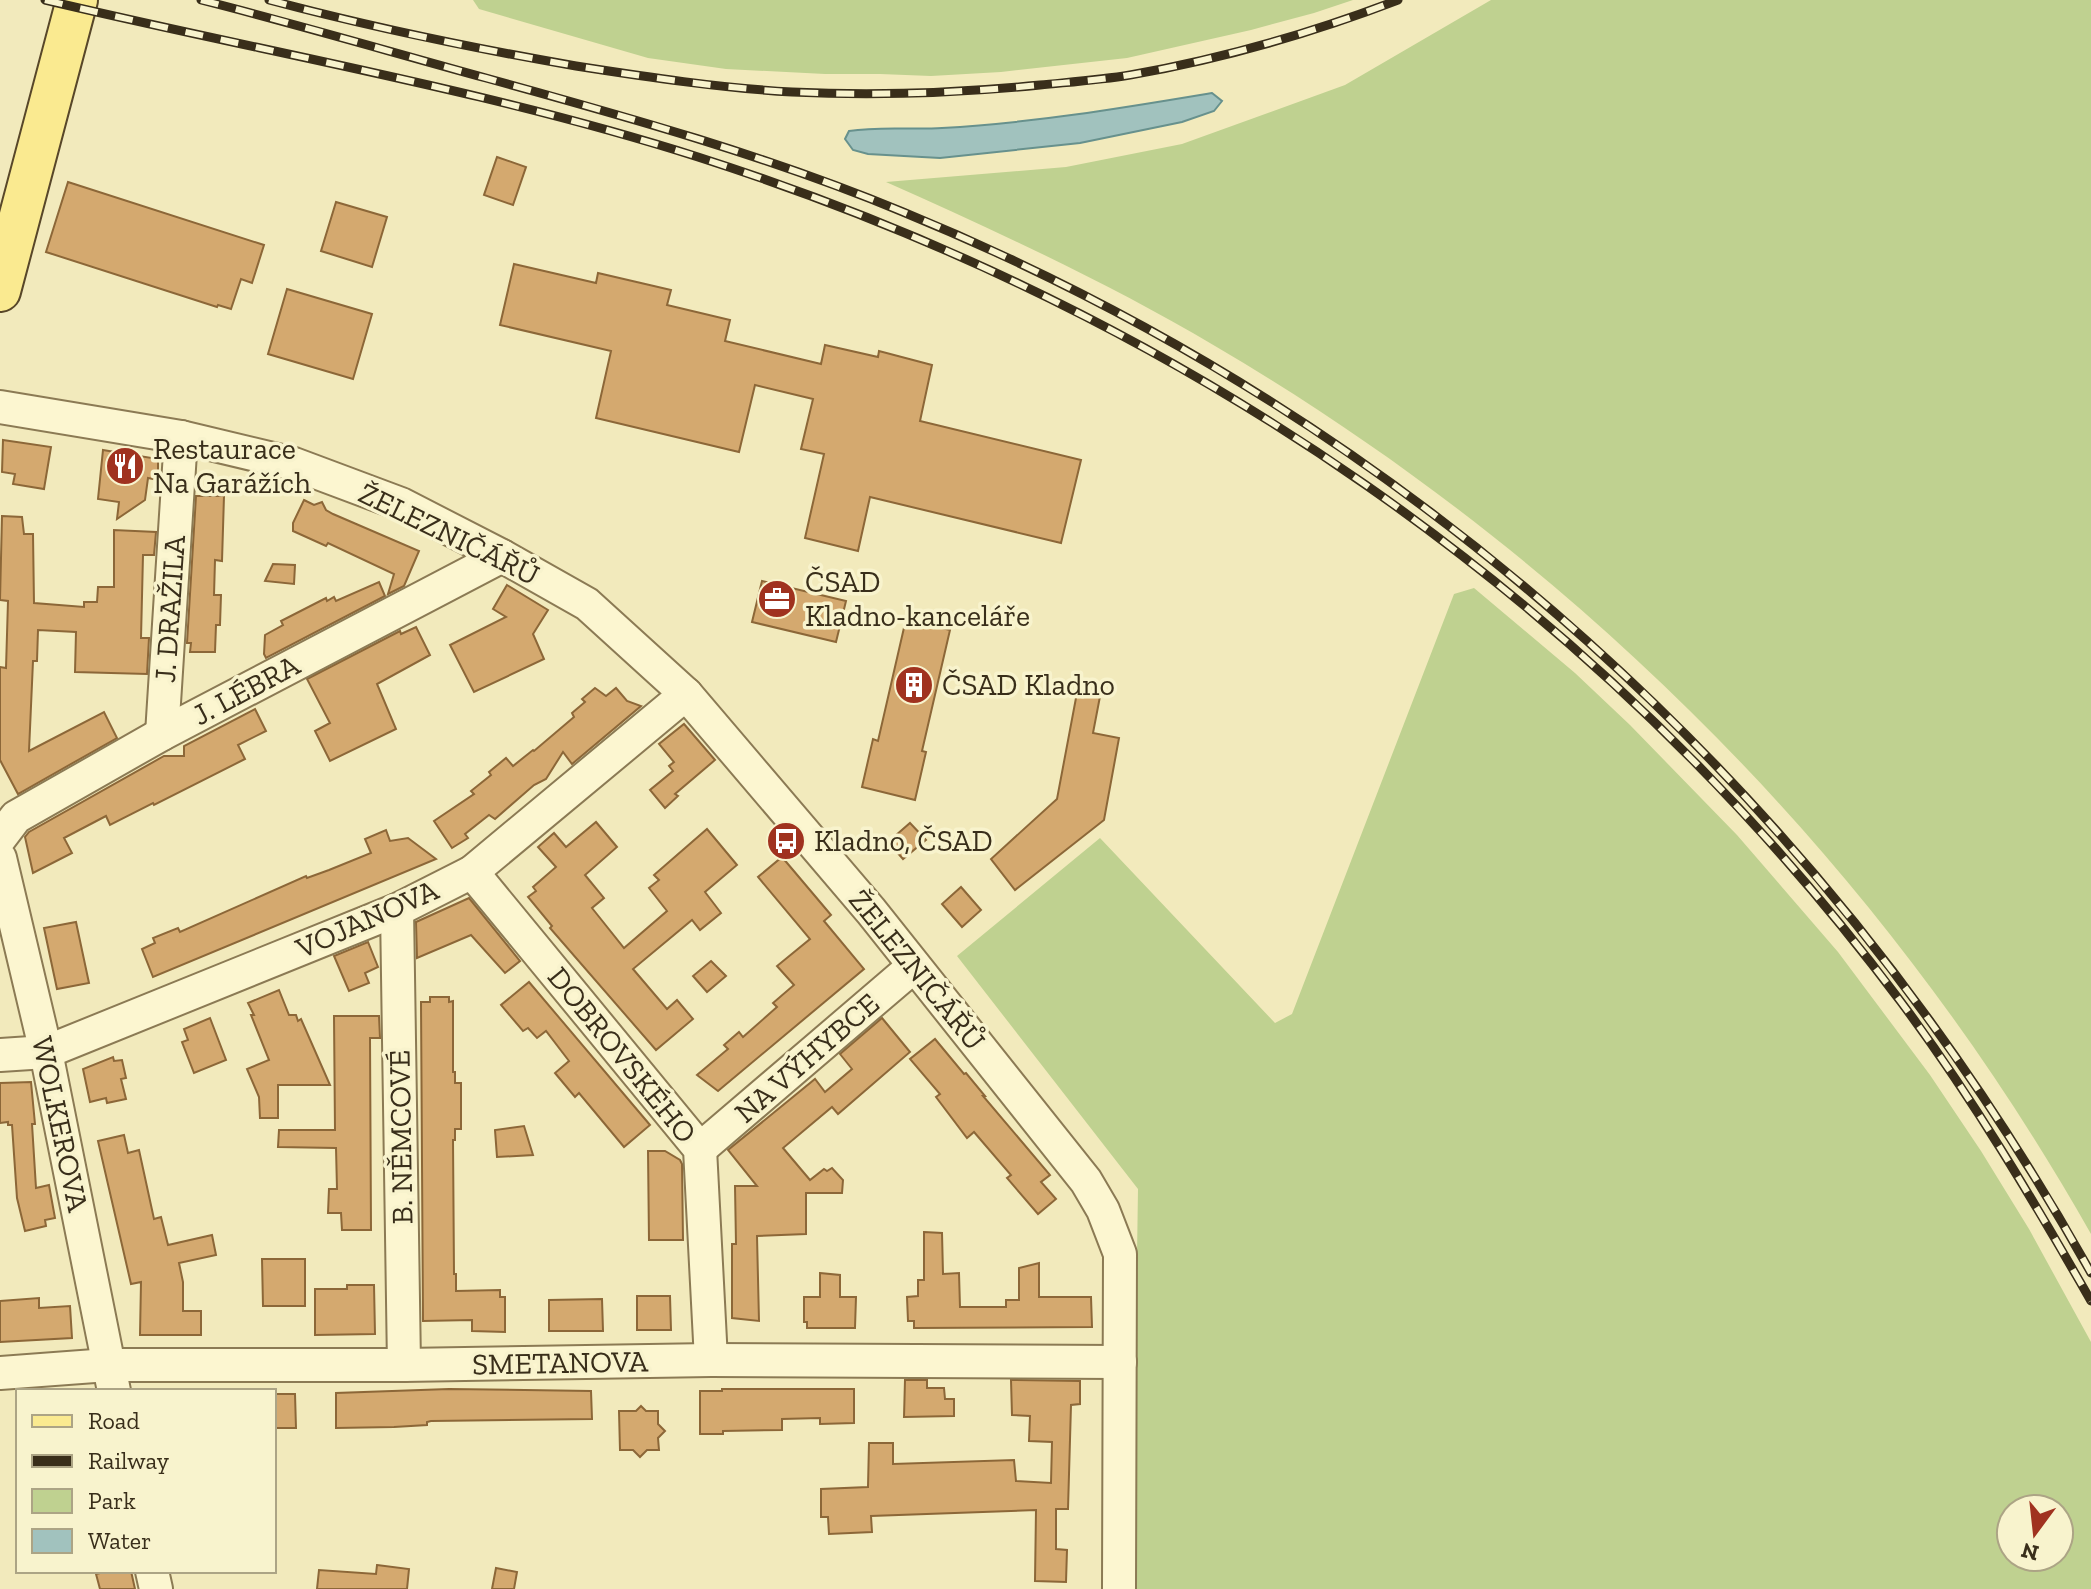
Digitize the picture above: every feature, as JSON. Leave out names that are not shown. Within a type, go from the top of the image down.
[{"type":"main road","points":[[0,291],[77,0]]},
{"type":"street","name":"ŽELEZNIČÁŘŮ","points":[[0,407],[181,437],[294,464],[401,504],[587,604],[686,694],[871,911],[1086,1181],[1103,1210],[1120,1254],[1119,1589]]},
{"type":"street","name":"J. DRAŽILA","points":[[162,734],[181,437]]},
{"type":"street","name":"J. LÉBRA","points":[[0,838],[16,817],[162,734],[502,556]]},
{"type":"street","name":"VOJANOVA","points":[[0,1055],[46,1052],[397,910],[472,872],[686,694]]},
{"type":"street","name":"WOLKEROVA","points":[[0,858],[46,1052],[111,1378]]},
{"type":"street","name":"DOBROVSKÉHO","points":[[472,872],[700,1149],[711,1360]]},
{"type":"street","name":"B. NĚMCOVÉ","points":[[397,910],[404,1365]]},
{"type":"street","name":"NA VÝHYBCE","points":[[700,1149],[914,966]]},
{"type":"street","name":"SMETANOVA","points":[[0,1373],[111,1378],[404,1365],[711,1360],[1120,1362]]},
{"type":"green space","points":[[473,0],[1353,0],[1251,30],[1127,58],[1001,72],[931,76],[726,69],[648,58],[479,9]]},
{"type":"green space","points":[[1491,0],[2091,0],[2091,1234],[2009,1099],[1918,970],[1819,848],[1712,732],[1597,624],[1476,523],[1348,430],[1215,346],[1094,280],[886,182],[1066,167],[1182,144],[1345,85]]},
{"type":"green space","points":[[1474,588],[1575,673],[1737,835],[1838,952],[1930,1075],[1981,1151],[2029,1229],[2091,1342],[2091,1589],[1132,1589],[1138,1189],[957,956],[1100,838],[1275,1023],[1292,1014],[1454,594]]},
{"type":"water","points":[[1212,93],[1222,101],[1214,111],[1182,122],[1080,143],[940,158],[868,154],[853,150],[845,139],[849,131],[1010,123]]},
{"type":"building","points":[[497,157],[526,167],[513,205],[484,195]]},
{"type":"building","points":[[68,182],[264,245],[252,283],[241,279],[231,309],[217,307],[46,252]]},
{"type":"building","points":[[336,202],[387,217],[372,267],[321,251]]},
{"type":"building","points":[[514,264],[596,283],[598,273],[671,290],[667,305],[730,320],[725,341],[821,364],[825,345],[878,357],[879,351],[932,365],[920,421],[1081,460],[1061,543],[870,497],[858,551],[805,538],[824,454],[801,449],[813,399],[755,385],[739,452],[596,418],[611,351],[500,325]]},
{"type":"building","points":[[287,289],[372,314],[353,379],[268,354]]},
{"type":"building","points":[[3,440],[51,447],[44,489],[13,484],[15,474],[2,472]]},
{"type":"building","points":[[103,450],[158,459],[158,480],[148,478],[145,500],[117,519],[119,502],[98,499]]},
{"type":"building","points":[[196,496],[224,496],[222,561],[215,560],[214,595],[221,595],[215,652],[190,652],[191,643],[187,643]]},
{"type":"building","points":[[304,500],[314,505],[322,502],[326,510],[333,514],[419,551],[404,586],[388,594],[394,574],[328,543],[326,546],[293,531],[293,523]]},
{"type":"building","points":[[2,516],[22,517],[24,534],[33,534],[34,603],[84,607],[84,602],[97,602],[98,587],[114,587],[114,530],[156,532],[154,555],[143,555],[141,638],[149,638],[147,674],[75,672],[76,632],[38,630],[37,661],[33,661],[29,751],[104,712],[117,738],[18,794],[0,760],[0,667],[6,668],[8,601],[0,600]]},
{"type":"building","points":[[273,564],[295,565],[294,584],[265,581]]},
{"type":"building","points":[[762,581],[846,601],[836,642],[752,622]]},
{"type":"building","points":[[379,582],[385,596],[266,658],[265,635],[283,625],[281,621],[326,598],[327,601],[334,597],[336,601]]},
{"type":"building","points":[[507,585],[548,610],[533,634],[544,659],[474,692],[450,645],[506,617],[493,609]]},
{"type":"building","name":"ČSAD Kladno","points":[[906,619],[950,630],[922,751],[926,752],[915,800],[862,787],[873,739],[878,741]]},
{"type":"building","points":[[416,627],[430,655],[377,684],[396,729],[330,761],[315,731],[330,723],[307,679],[400,631],[401,634]]},
{"type":"building","points":[[1079,682],[1102,686],[1093,733],[1119,738],[1104,820],[1015,890],[991,859],[1057,799]]},
{"type":"building","points":[[595,688],[606,696],[616,688],[627,701],[641,706],[572,764],[563,752],[546,779],[534,785],[495,819],[489,815],[465,834],[468,838],[452,848],[434,821],[474,794],[471,791],[506,758],[513,766],[534,751],[574,717],[572,713],[585,702],[582,699]]},
{"type":"building","points":[[255,709],[266,731],[238,745],[245,759],[110,825],[106,816],[64,838],[72,853],[33,873],[25,837],[29,832],[164,756],[184,756],[184,746]]},
{"type":"building","points":[[684,724],[715,760],[675,794],[678,796],[665,808],[650,790],[673,771],[669,766],[674,762],[659,744]]},
{"type":"building","points":[[596,822],[617,847],[585,875],[604,898],[592,908],[624,948],[667,911],[649,888],[659,880],[654,875],[707,829],[737,865],[705,892],[721,913],[700,930],[692,920],[633,969],[667,1009],[677,1000],[693,1019],[656,1050],[550,928],[552,926],[528,897],[536,891],[533,887],[556,867],[538,847],[554,833],[566,847]]},
{"type":"building","points":[[910,823],[926,840],[903,859],[888,842]]},
{"type":"building","points":[[386,830],[390,841],[408,838],[436,859],[153,977],[142,949],[155,943],[153,938],[178,928],[180,932],[306,876],[371,853],[365,839]]},
{"type":"building","points":[[782,857],[831,915],[824,921],[864,969],[718,1091],[697,1075],[728,1049],[724,1045],[739,1032],[743,1037],[777,1007],[773,1003],[794,985],[777,966],[810,939],[758,877]]},
{"type":"building","points":[[961,887],[981,910],[962,927],[942,904]]},
{"type":"building","points":[[469,898],[520,961],[505,973],[471,935],[417,958],[416,922]]},
{"type":"building","points":[[76,922],[89,983],[57,989],[44,928]]},
{"type":"building","points":[[368,942],[378,967],[365,973],[369,983],[349,991],[334,956]]},
{"type":"building","points":[[711,961],[726,976],[707,992],[693,976]]},
{"type":"building","points":[[529,982],[650,1125],[624,1147],[579,1093],[575,1097],[555,1073],[569,1061],[546,1031],[537,1038],[528,1028],[523,1031],[501,1005]]},
{"type":"building","points":[[279,990],[289,1015],[296,1015],[298,1021],[301,1019],[330,1085],[278,1085],[278,1118],[260,1118],[259,1097],[247,1069],[269,1060],[248,1003]]},
{"type":"building","points":[[430,997],[449,997],[449,1002],[453,1001],[453,1072],[455,1083],[461,1083],[461,1129],[455,1129],[453,1140],[456,1291],[500,1290],[500,1297],[505,1297],[505,1332],[472,1331],[472,1320],[423,1321],[421,1002],[430,1002]]},
{"type":"building","points":[[334,1016],[379,1016],[380,1038],[370,1038],[371,1230],[342,1230],[341,1213],[328,1213],[329,1189],[337,1189],[336,1148],[278,1147],[279,1130],[335,1130]]},
{"type":"building","points":[[210,1018],[226,1060],[194,1073],[182,1042],[188,1040],[184,1029]]},
{"type":"building","points":[[882,1018],[910,1052],[838,1114],[832,1107],[783,1148],[810,1180],[824,1169],[832,1168],[843,1180],[842,1193],[806,1193],[806,1234],[757,1236],[759,1321],[732,1318],[735,1186],[757,1186],[728,1150],[815,1079],[825,1092],[852,1069],[840,1054]]},
{"type":"building","points":[[935,1039],[1050,1175],[1041,1182],[1056,1199],[1038,1214],[1007,1178],[1011,1175],[974,1132],[967,1138],[936,1097],[940,1094],[910,1059]]},
{"type":"building","points":[[113,1057],[114,1061],[122,1060],[126,1078],[121,1079],[126,1099],[107,1103],[106,1098],[90,1102],[83,1069]]},
{"type":"building","points":[[31,1082],[36,1188],[49,1185],[55,1218],[45,1220],[46,1226],[25,1231],[17,1198],[12,1125],[0,1123],[0,1083]]},
{"type":"building","points":[[524,1126],[533,1155],[497,1157],[495,1130]]},
{"type":"building","points":[[124,1135],[128,1153],[139,1150],[154,1219],[161,1217],[168,1245],[212,1235],[216,1255],[179,1263],[183,1282],[183,1311],[201,1311],[201,1335],[140,1335],[141,1282],[131,1284],[98,1141]]},
{"type":"building","points":[[648,1151],[665,1151],[682,1164],[683,1240],[649,1240]]},
{"type":"building","points":[[924,1232],[942,1233],[943,1274],[959,1273],[960,1307],[1006,1307],[1006,1300],[1019,1300],[1019,1268],[1039,1263],[1039,1297],[1091,1297],[1092,1327],[914,1328],[914,1321],[908,1321],[907,1297],[918,1296],[918,1280],[924,1280]]},
{"type":"building","points":[[262,1259],[305,1259],[305,1306],[263,1306]]},
{"type":"building","points":[[820,1273],[840,1275],[840,1297],[856,1297],[855,1328],[807,1328],[807,1322],[804,1322],[804,1297],[820,1297]]},
{"type":"building","points":[[347,1285],[374,1285],[375,1334],[315,1335],[315,1289],[347,1289]]},
{"type":"building","points":[[637,1296],[670,1296],[671,1330],[637,1330]]},
{"type":"building","points":[[39,1298],[39,1308],[70,1306],[72,1338],[0,1342],[0,1301]]},
{"type":"building","points":[[602,1299],[603,1331],[549,1331],[549,1300]]},
{"type":"building","points":[[905,1380],[927,1380],[927,1388],[944,1388],[945,1399],[954,1399],[954,1416],[904,1417]]},
{"type":"building","points":[[1011,1380],[1080,1381],[1080,1404],[1071,1405],[1068,1509],[1056,1509],[1056,1549],[1067,1550],[1066,1582],[1035,1581],[1036,1510],[871,1516],[872,1532],[829,1534],[828,1517],[821,1517],[821,1489],[868,1487],[869,1443],[893,1443],[893,1464],[1014,1460],[1016,1481],[1051,1483],[1052,1442],[1029,1441],[1030,1416],[1012,1415]]},
{"type":"building","points":[[449,1389],[591,1391],[592,1419],[431,1421],[427,1425],[336,1428],[336,1393]]},
{"type":"building","points":[[854,1389],[854,1423],[820,1424],[820,1418],[782,1419],[782,1430],[700,1434],[700,1391]]},
{"type":"building","points":[[276,1394],[295,1394],[296,1428],[276,1428]]},
{"type":"building","points":[[641,1406],[646,1411],[658,1411],[658,1424],[665,1431],[658,1438],[659,1450],[647,1450],[640,1457],[633,1450],[620,1450],[619,1411],[636,1411]]},
{"type":"building","points":[[377,1565],[409,1569],[407,1589],[317,1589],[319,1570],[376,1574]]},
{"type":"building","points":[[496,1568],[517,1572],[514,1589],[492,1589]]},
{"type":"building","points":[[131,1573],[135,1589],[100,1589],[96,1574]]},
{"type":"railway","points":[[45,0],[455,91],[698,157],[875,221],[1046,297],[1210,385],[1366,485],[1514,597],[1652,720],[1782,855],[1901,1002],[1952,1074],[2091,1301]]},
{"type":"railway","points":[[201,0],[645,123],[749,155],[852,192],[903,212],[1089,298],[1265,398],[1432,513],[1587,641],[1732,782],[1864,935],[1984,1099],[2091,1273]]},
{"type":"railway","points":[[269,0],[421,36],[576,66],[738,88],[854,94],[978,90],[1130,75],[1266,44],[1398,0]]},
{"type":"place","name":"Restaurace Na Garážích","points":[[125,466]]},
{"type":"place","name":"ČSAD Kladno-kanceláře","points":[[777,599]]},
{"type":"place","name":"ČSAD Kladno","points":[[914,685]]},
{"type":"place","name":"Kladno, ČSAD","points":[[786,841]]}]
